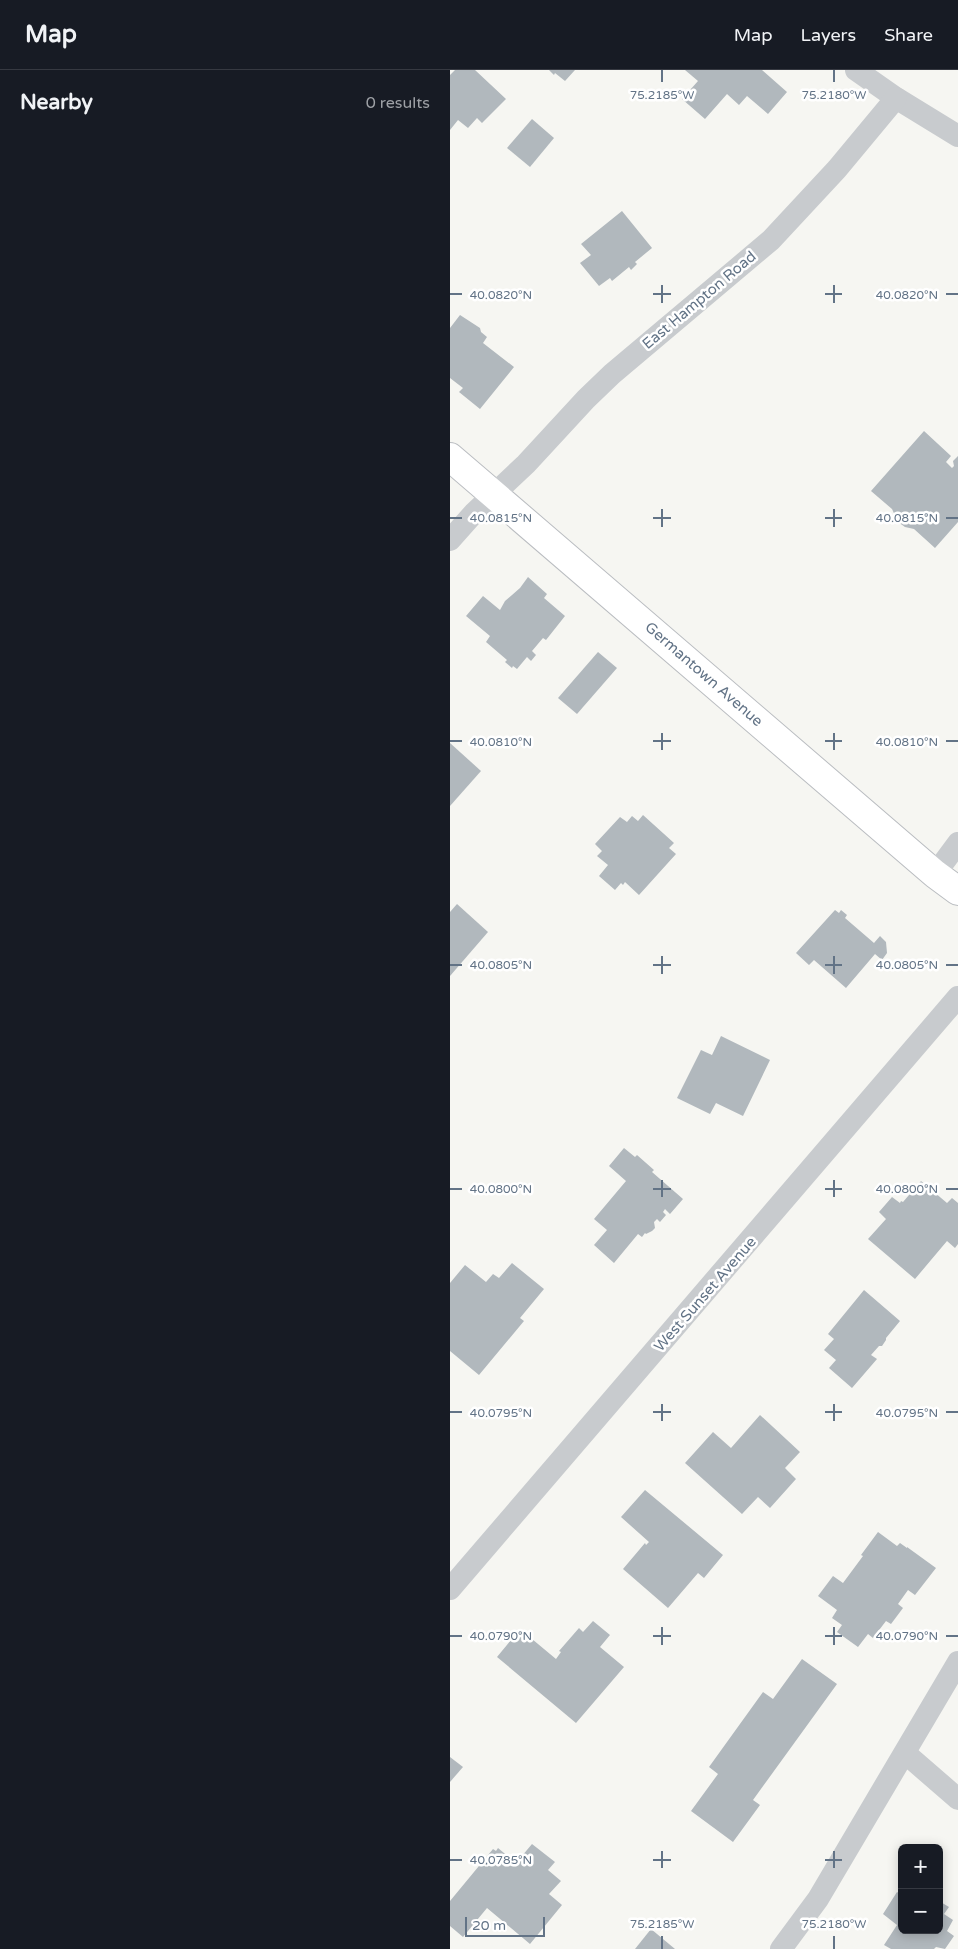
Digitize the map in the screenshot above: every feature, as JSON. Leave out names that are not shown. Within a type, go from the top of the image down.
[{"type":"main road","name":"Germantown Avenue","points":[[450,457],[935,874],[958,891]]},
{"type":"street","points":[[856,70],[896,98],[958,136]]},
{"type":"street","name":"East Hampton Road","points":[[450,540],[474,513],[526,464],[586,399],[612,374],[771,240],[837,169],[896,98]]},
{"type":"street","points":[[935,874],[958,843]]},
{"type":"street","name":"West Sunset Avenue","points":[[450,1589],[958,997]]},
{"type":"street","points":[[781,1949],[818,1899],[958,1662]]},
{"type":"street","points":[[905,1753],[958,1799]]},
{"type":"building","points":[[455,70],[475,70],[506,99],[482,123],[477,118],[468,128],[458,120],[450,130],[450,75]]},
{"type":"building","points":[[549,70],[575,70],[565,81]]},
{"type":"building","points":[[685,70],[762,70],[787,92],[768,114],[747,96],[739,105],[727,94],[705,119],[682,99],[698,81]]},
{"type":"building","points":[[532,119],[554,138],[530,167],[507,148]]},
{"type":"building","points":[[622,211],[652,248],[635,262],[637,264],[631,270],[629,267],[612,281],[610,278],[599,286],[580,263],[591,255],[581,244]]},
{"type":"building","points":[[460,315],[480,328],[481,332],[487,337],[483,343],[514,367],[480,409],[459,392],[463,388],[450,378],[450,328]]},
{"type":"building","points":[[924,431],[951,456],[946,462],[952,468],[954,466],[953,461],[958,456],[958,522],[935,548],[914,529],[905,527],[898,522],[892,509],[871,491]]},
{"type":"building","points":[[528,577],[547,594],[544,598],[565,616],[546,640],[543,638],[532,651],[536,655],[531,661],[527,657],[517,669],[513,666],[512,668],[505,662],[507,660],[486,642],[490,636],[466,616],[483,596],[500,610],[505,601],[520,588]]},
{"type":"building","points":[[598,652],[617,668],[577,714],[558,698]]},
{"type":"building","points":[[450,743],[481,771],[450,806]]},
{"type":"building","points":[[643,815],[674,843],[669,848],[676,854],[639,895],[625,882],[623,885],[621,883],[615,890],[599,876],[608,865],[597,856],[602,851],[595,844],[620,817],[627,822],[632,816],[638,821]]},
{"type":"building","points":[[457,904],[488,932],[450,976],[450,912]]},
{"type":"building","points":[[835,910],[839,913],[841,910],[847,915],[845,918],[874,943],[880,936],[886,942],[887,953],[882,960],[875,954],[846,988],[814,960],[809,965],[796,953]]},
{"type":"building","points":[[721,1036],[770,1060],[743,1116],[716,1103],[710,1114],[677,1098],[701,1050],[712,1055]]},
{"type":"building","points":[[624,1148],[635,1157],[637,1155],[654,1170],[652,1172],[683,1199],[670,1214],[665,1209],[663,1212],[666,1215],[660,1222],[657,1219],[654,1222],[655,1228],[652,1231],[645,1233],[642,1237],[638,1234],[614,1263],[594,1245],[607,1230],[594,1219],[626,1181],[609,1166]]},
{"type":"building","points":[[921,1181],[947,1203],[952,1198],[958,1203],[958,1244],[955,1248],[947,1241],[915,1279],[868,1239],[886,1219],[879,1212],[892,1197],[900,1203],[901,1201],[903,1202]]},
{"type":"building","points":[[512,1263],[544,1289],[520,1318],[524,1321],[479,1375],[450,1351],[450,1283],[465,1265],[486,1282],[493,1274],[499,1278]]},
{"type":"building","points":[[864,1290],[900,1321],[882,1346],[879,1346],[871,1355],[877,1359],[852,1388],[829,1368],[836,1360],[824,1350],[834,1339],[828,1334]]},
{"type":"building","points":[[760,1415],[800,1452],[785,1468],[796,1479],[770,1508],[758,1497],[742,1514],[685,1463],[713,1432],[731,1448]]},
{"type":"building","points":[[645,1490],[723,1555],[704,1578],[698,1573],[668,1608],[623,1569],[645,1543],[646,1545],[649,1542],[621,1517]]},
{"type":"building","points":[[878,1532],[897,1546],[900,1543],[907,1547],[936,1568],[915,1595],[908,1590],[898,1604],[903,1608],[891,1624],[886,1621],[873,1638],[868,1634],[858,1647],[837,1632],[842,1625],[832,1618],[837,1610],[818,1596],[833,1576],[843,1583]]},
{"type":"building","points":[[593,1621],[610,1635],[600,1647],[624,1667],[576,1723],[497,1657],[520,1629],[556,1659],[561,1652],[559,1651],[579,1628],[583,1632]]},
{"type":"building","points":[[802,1659],[837,1684],[753,1800],[760,1805],[733,1842],[691,1811],[718,1774],[709,1767],[763,1692],[773,1699]]},
{"type":"building","points":[[450,1757],[463,1767],[450,1782]]},
{"type":"building","points":[[532,1844],[555,1862],[548,1870],[561,1881],[549,1894],[562,1905],[530,1944],[487,1908],[463,1937],[450,1926],[450,1901],[493,1849],[496,1851],[498,1848],[516,1863]]},
{"type":"building","points":[[897,1892],[898,1934],[943,1934],[943,1903],[949,1907],[944,1914],[953,1920],[947,1931],[954,1936],[945,1949],[936,1947],[934,1949],[891,1949],[884,1945],[897,1925],[883,1914]]},
{"type":"building","points":[[651,1929],[675,1949],[635,1949]]}]
